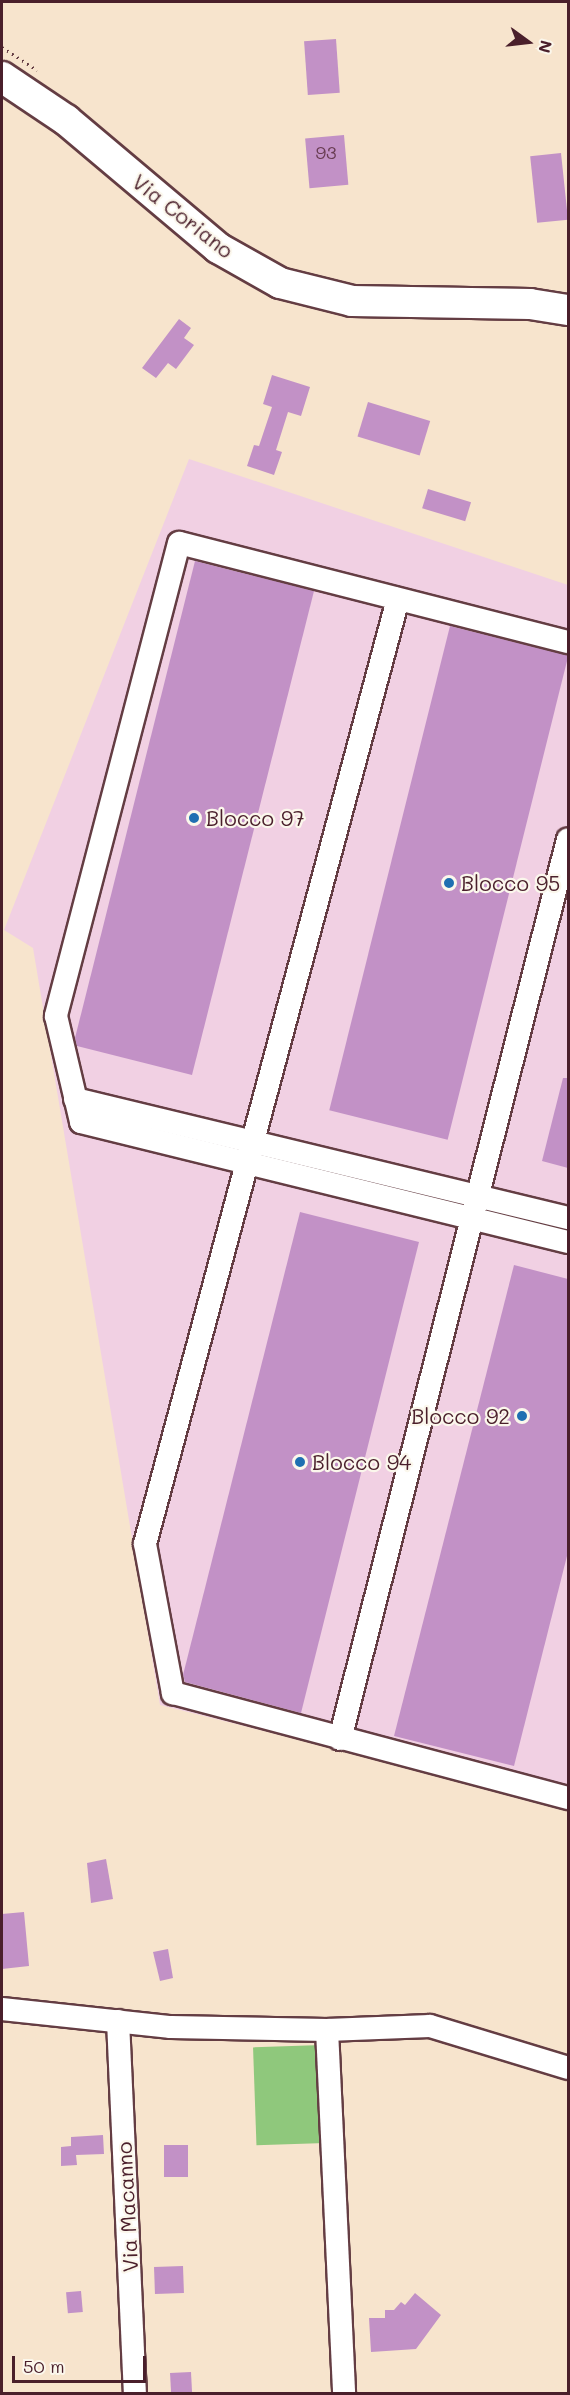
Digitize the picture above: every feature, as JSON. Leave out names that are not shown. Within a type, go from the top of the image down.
[{"type":"main road","name":"Via Coriano","points":[[2,77],[66,120],[218,248],[280,283],[352,301],[530,304],[568,310]]},
{"type":"street","points":[[251,1152],[81,1122],[56,1016],[179,543],[568,642]]},
{"type":"street","points":[[398,599],[145,1544],[174,1693],[340,1739],[568,1797]]},
{"type":"street","points":[[340,1739],[568,839]]},
{"type":"street","points":[[75,1099],[251,1152],[475,1207],[568,1242]]},
{"type":"street","points":[[475,1207],[568,1218]]},
{"type":"street","points":[[2,2009],[171,2027],[327,2030],[430,2026],[568,2068]]},
{"type":"street","name":"Via Macanno","points":[[118,2021],[135,2394]]},
{"type":"street","points":[[327,2030],[344,2394]]},
{"type":"path","points":[[2,47],[45,78]]},
{"type":"shaded area","points":[[189,459],[568,585],[568,1807],[160,1705],[33,948],[4,930]]},
{"type":"green space","points":[[322,2045],[325,2143],[256,2145],[253,2047]]},
{"type":"building","points":[[336,39],[340,93],[308,95],[304,41]]},
{"type":"building","points":[[344,135],[348,185],[310,188],[305,138]]},
{"type":"building","points":[[561,153],[568,220],[537,223],[530,156]]},
{"type":"building","points":[[179,319],[191,328],[184,338],[194,345],[176,369],[168,363],[156,378],[142,368]]},
{"type":"building","points":[[272,375],[310,387],[301,416],[288,412],[276,450],[282,452],[274,475],[247,466],[254,445],[259,446],[272,407],[263,404]]},
{"type":"building","points":[[368,402],[430,421],[420,455],[357,436]]},
{"type":"building","points":[[428,489],[471,502],[465,521],[422,508]]},
{"type":"building","name":"Blocco 97","points":[[195,561],[314,591],[192,1075],[77,1046],[75,1038]]},
{"type":"building","name":"Blocco 95","points":[[450,626],[568,657],[448,1140],[329,1110]]},
{"type":"building","points":[[563,1078],[568,1078],[568,1168],[542,1161]]},
{"type":"building","name":"Blocco 94","points":[[300,1212],[419,1242],[301,1713],[185,1682],[183,1675]]},
{"type":"building","name":"Blocco 92","points":[[514,1265],[568,1279],[568,1552],[514,1766],[394,1736]]},
{"type":"building","points":[[106,1859],[113,1899],[91,1903],[87,1863]]},
{"type":"building","points":[[24,1912],[29,1966],[2,1969],[2,1914]]},
{"type":"building","points":[[168,1949],[173,1978],[160,1981],[153,1952]]},
{"type":"building","points":[[103,2135],[104,2154],[76,2155],[77,2165],[61,2166],[61,2147],[71,2146],[71,2137]]},
{"type":"building","points":[[164,2145],[188,2145],[188,2177],[164,2177]]},
{"type":"building","points":[[183,2266],[184,2293],[155,2294],[154,2267]]},
{"type":"building","points":[[81,2291],[83,2312],[68,2313],[66,2292]]},
{"type":"building","points":[[415,2293],[441,2315],[416,2349],[371,2352],[369,2318],[385,2318],[385,2310],[394,2310],[401,2302],[405,2305]]},
{"type":"building","points":[[191,2372],[192,2394],[171,2394],[170,2373]]},
{"type":"place","name":"Blocco 97","points":[[194,818]]},
{"type":"place","name":"Blocco 95","points":[[449,883]]},
{"type":"place","name":"Blocco 92","points":[[522,1416]]},
{"type":"place","name":"Blocco 94","points":[[300,1462]]}]
